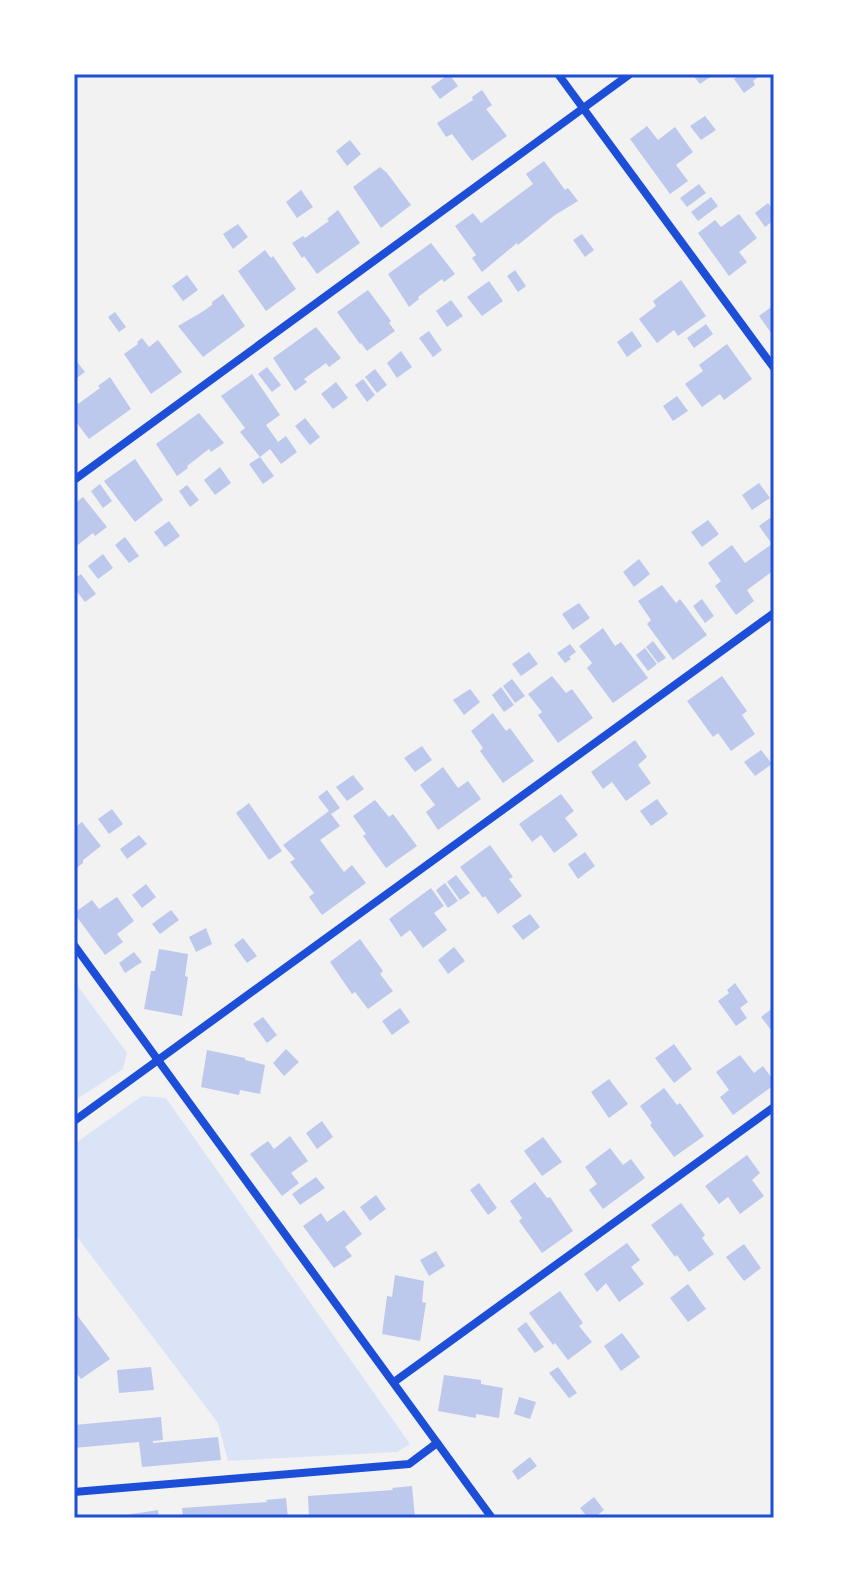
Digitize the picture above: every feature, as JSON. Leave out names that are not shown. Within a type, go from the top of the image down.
[{"type":"street","points":[[558,74],[774,368]]},
{"type":"street","points":[[74,480],[630,74]]},
{"type":"street","points":[[74,1121],[774,613]]},
{"type":"street","points":[[74,945],[492,1518]]},
{"type":"street","points":[[394,1382],[774,1107]]},
{"type":"street","points":[[74,1492],[409,1464],[437,1443]]},
{"type":"shaded area","points":[[74,981],[127,1053],[123,1069],[74,1101]]},
{"type":"shaded area","points":[[142,1096],[166,1098],[410,1444],[397,1452],[228,1461],[218,1423],[74,1233],[74,1144]]},
{"type":"building","points":[[449,74],[458,86],[440,99],[431,87]]},
{"type":"building","points":[[692,74],[708,74],[710,77],[700,84]]},
{"type":"building","points":[[740,74],[762,74],[753,81],[755,85],[744,93],[734,79]]},
{"type":"building","points":[[482,90],[492,105],[486,109],[507,136],[472,161],[452,134],[446,137],[437,123],[473,100],[472,97]]},
{"type":"building","points":[[705,116],[716,130],[701,140],[690,126]]},
{"type":"building","points":[[647,126],[658,140],[675,127],[693,152],[676,165],[688,181],[670,194],[630,139]]},
{"type":"building","points":[[350,140],[361,154],[347,166],[336,151]]},
{"type":"building","points":[[544,161],[565,190],[568,188],[578,201],[517,243],[482,272],[472,258],[476,255],[455,226],[473,213],[481,223],[533,184],[526,174]]},
{"type":"building","points":[[380,167],[411,205],[381,228],[353,187]]},
{"type":"building","points":[[699,184],[706,193],[687,207],[680,198]]},
{"type":"building","points":[[301,190],[313,207],[297,218],[286,202]]},
{"type":"building","points":[[711,197],[718,206],[698,221],[691,212]]},
{"type":"building","points":[[768,203],[774,211],[774,220],[765,227],[755,213]]},
{"type":"building","points":[[338,210],[360,243],[317,274],[292,243],[329,221],[327,219]]},
{"type":"building","points":[[739,214],[757,238],[739,252],[747,262],[729,276],[698,233],[715,220],[721,227]]},
{"type":"building","points":[[238,224],[248,237],[233,249],[223,234]]},
{"type":"building","points":[[582,234],[594,250],[585,257],[573,240]]},
{"type":"building","points":[[431,243],[455,274],[444,282],[442,279],[409,307],[388,274]]},
{"type":"building","points":[[265,250],[271,258],[273,256],[296,289],[266,311],[238,271]]},
{"type":"building","points":[[515,270],[526,286],[518,292],[507,276]]},
{"type":"building","points":[[187,275],[198,290],[183,301],[172,286]]},
{"type":"building","points":[[681,280],[706,316],[678,336],[674,330],[657,343],[639,319],[656,306],[653,301]]},
{"type":"building","points":[[489,281],[503,301],[482,316],[467,297]]},
{"type":"building","points":[[368,290],[395,331],[367,351],[337,312]]},
{"type":"building","points":[[223,294],[245,326],[203,357],[178,326],[212,305]]},
{"type":"building","points":[[451,300],[463,316],[447,327],[436,311]]},
{"type":"building","points":[[774,305],[774,337],[759,316]]},
{"type":"building","points":[[115,312],[126,327],[119,332],[108,317]]},
{"type":"building","points":[[706,324],[713,334],[694,348],[687,338]]},
{"type":"building","points":[[316,327],[341,358],[329,367],[326,363],[304,379],[307,382],[295,391],[273,358]]},
{"type":"building","points":[[429,331],[442,350],[433,357],[419,338]]},
{"type":"building","points":[[632,331],[642,346],[627,357],[617,342]]},
{"type":"building","points":[[142,338],[149,347],[158,340],[182,372],[151,394],[124,354]]},
{"type":"building","points":[[727,344],[752,379],[724,400],[720,394],[702,407],[685,384],[703,371],[699,365]]},
{"type":"building","points":[[401,351],[412,367],[397,378],[387,363]]},
{"type":"building","points":[[74,358],[85,372],[74,380]]},
{"type":"building","points":[[267,367],[281,385],[272,392],[258,374]]},
{"type":"building","points":[[375,369],[387,385],[377,393],[365,377]]},
{"type":"building","points":[[252,374],[280,415],[266,425],[278,442],[286,436],[297,452],[281,464],[270,449],[260,457],[240,432],[245,428],[221,396]]},
{"type":"building","points":[[110,377],[131,409],[89,439],[74,423],[74,403],[78,404]]},
{"type":"building","points":[[363,379],[375,395],[367,402],[355,385]]},
{"type":"building","points":[[336,382],[348,398],[333,409],[321,394]]},
{"type":"building","points":[[677,396],[688,411],[673,421],[663,406]]},
{"type":"building","points":[[199,413],[224,443],[211,452],[209,449],[177,476],[156,444]]},
{"type":"building","points":[[305,418],[320,437],[310,445],[295,426]]},
{"type":"building","points":[[260,457],[274,476],[263,484],[249,464]]},
{"type":"building","points":[[135,459],[163,500],[135,522],[104,481]]},
{"type":"building","points":[[220,467],[231,483],[215,495],[204,480]]},
{"type":"building","points":[[759,483],[770,498],[752,510],[742,495]]},
{"type":"building","points":[[100,484],[112,501],[103,508],[91,491]]},
{"type":"building","points":[[187,485],[199,500],[190,507],[179,491]]},
{"type":"building","points":[[83,497],[107,527],[95,536],[93,533],[74,548],[74,504]]},
{"type":"building","points":[[774,515],[774,570],[747,590],[754,601],[736,615],[715,586],[721,581],[708,563],[732,545],[745,563],[772,544],[759,526]]},
{"type":"building","points":[[708,520],[719,534],[702,547],[691,532]]},
{"type":"building","points":[[169,521],[180,536],[165,547],[154,532]]},
{"type":"building","points":[[125,537],[139,556],[129,563],[115,545]]},
{"type":"building","points":[[103,554],[113,568],[98,579],[88,566]]},
{"type":"building","points":[[639,559],[650,574],[634,587],[623,572]]},
{"type":"building","points":[[81,574],[96,594],[85,602],[74,588],[74,579]]},
{"type":"building","points":[[662,585],[676,603],[680,599],[707,635],[673,660],[647,624],[651,620],[638,601]]},
{"type":"building","points":[[702,599],[714,616],[705,623],[693,606]]},
{"type":"building","points":[[579,603],[590,618],[573,630],[562,614]]},
{"type":"building","points":[[603,628],[615,646],[621,642],[648,678],[613,703],[587,668],[592,663],[579,646]]},
{"type":"building","points":[[653,641],[666,658],[658,663],[646,647]]},
{"type":"building","points":[[570,644],[576,652],[565,663],[557,653]]},
{"type":"building","points":[[645,648],[657,664],[648,671],[636,655]]},
{"type":"building","points":[[529,652],[538,664],[521,676],[512,664]]},
{"type":"building","points":[[552,676],[566,693],[572,689],[593,718],[558,743],[538,715],[542,712],[528,694]]},
{"type":"building","points":[[722,676],[747,711],[742,715],[755,734],[731,751],[718,733],[713,737],[687,701]]},
{"type":"building","points":[[512,679],[525,696],[515,703],[503,686]]},
{"type":"building","points":[[501,687],[514,705],[504,712],[492,695]]},
{"type":"building","points":[[470,689],[480,702],[464,715],[453,700]]},
{"type":"building","points":[[493,713],[506,731],[510,728],[534,761],[503,783],[480,751],[483,748],[471,731]]},
{"type":"building","points":[[635,740],[647,757],[638,765],[651,783],[626,801],[612,782],[603,789],[591,772]]},
{"type":"building","points":[[422,746],[432,760],[415,772],[404,758]]},
{"type":"building","points":[[761,750],[772,764],[755,776],[744,762]]},
{"type":"building","points":[[443,767],[458,788],[468,781],[481,799],[438,830],[426,812],[435,805],[420,785]]},
{"type":"building","points":[[353,775],[364,789],[347,801],[336,787]]},
{"type":"building","points":[[327,790],[340,808],[331,814],[340,826],[320,840],[344,872],[352,865],[366,883],[322,915],[309,897],[314,893],[290,862],[295,859],[283,845],[329,811],[318,797]]},
{"type":"building","points":[[561,794],[574,811],[565,818],[578,835],[554,853],[541,835],[532,842],[519,824]]},
{"type":"building","points":[[657,799],[668,814],[651,826],[640,811]]},
{"type":"building","points":[[375,800],[389,817],[393,814],[417,846],[386,868],[353,816]]},
{"type":"building","points":[[249,803],[282,851],[269,860],[236,813]]},
{"type":"building","points":[[112,809],[123,824],[109,834],[98,819]]},
{"type":"building","points":[[82,822],[101,846],[74,870],[74,828]]},
{"type":"building","points":[[139,835],[147,844],[127,859],[120,849]]},
{"type":"building","points":[[490,845],[513,877],[509,879],[522,896],[498,914],[460,867]]},
{"type":"building","points":[[585,852],[595,866],[578,879],[568,864]]},
{"type":"building","points":[[456,875],[470,893],[460,900],[447,882]]},
{"type":"building","points":[[445,883],[458,901],[448,908],[436,890]]},
{"type":"building","points":[[146,884],[156,897],[142,908],[132,895]]},
{"type":"building","points":[[431,888],[444,906],[434,913],[447,930],[423,948],[410,930],[401,937],[389,919]]},
{"type":"building","points":[[117,897],[134,921],[117,934],[123,942],[105,955],[74,913],[92,900],[99,909]]},
{"type":"building","points":[[171,910],[179,920],[160,934],[152,924]]},
{"type":"building","points":[[530,914],[540,927],[523,940],[512,926]]},
{"type":"building","points":[[206,928],[212,944],[196,952],[189,937]]},
{"type":"building","points":[[243,938],[257,956],[247,963],[234,945]]},
{"type":"building","points":[[360,939],[393,991],[368,1009],[355,992],[352,994],[330,962]]},
{"type":"building","points":[[454,947],[465,961],[448,974],[438,960]]},
{"type":"building","points":[[159,949],[188,954],[182,1016],[144,1009],[151,971],[155,971]]},
{"type":"building","points":[[134,952],[142,962],[125,973],[119,963]]},
{"type":"building","points":[[735,983],[748,1002],[740,1008],[747,1018],[736,1026],[718,1001],[729,993],[727,990]]},
{"type":"building","points":[[774,1007],[774,1034],[761,1017]]},
{"type":"building","points":[[400,1008],[410,1022],[392,1035],[382,1021]]},
{"type":"building","points":[[263,1017],[277,1035],[267,1043],[253,1024]]},
{"type":"building","points":[[674,1044],[692,1069],[674,1083],[655,1058]]},
{"type":"building","points":[[286,1049],[299,1062],[284,1076],[273,1063]]},
{"type":"building","points":[[207,1050],[265,1065],[260,1094],[240,1090],[239,1095],[201,1087]]},
{"type":"building","points":[[740,1055],[754,1073],[763,1066],[774,1085],[733,1115],[720,1097],[729,1090],[716,1072]]},
{"type":"building","points":[[609,1079],[628,1104],[609,1118],[591,1092]]},
{"type":"building","points":[[664,1088],[677,1105],[680,1103],[704,1136],[674,1157],[640,1106]]},
{"type":"building","points":[[322,1121],[333,1137],[317,1149],[306,1133]]},
{"type":"building","points":[[290,1136],[308,1161],[291,1173],[299,1183],[282,1196],[250,1154],[268,1141],[274,1149]]},
{"type":"building","points":[[543,1137],[562,1162],[542,1176],[524,1151]]},
{"type":"building","points":[[610,1148],[623,1165],[631,1159],[645,1178],[603,1209],[589,1190],[597,1184],[585,1167]]},
{"type":"building","points":[[747,1155],[760,1173],[752,1180],[764,1196],[740,1214],[728,1197],[719,1204],[705,1186]]},
{"type":"building","points":[[316,1177],[325,1188],[300,1205],[292,1194]]},
{"type":"building","points":[[535,1182],[547,1198],[550,1197],[573,1231],[542,1253],[519,1221],[522,1218],[510,1201]]},
{"type":"building","points":[[479,1183],[497,1208],[488,1215],[470,1190]]},
{"type":"building","points":[[376,1195],[386,1209],[370,1221],[360,1207]]},
{"type":"building","points":[[681,1203],[705,1235],[702,1238],[714,1254],[689,1272],[651,1225]]},
{"type":"building","points":[[344,1210],[362,1234],[345,1247],[352,1256],[334,1268],[303,1226],[321,1213],[327,1222]]},
{"type":"building","points":[[627,1243],[640,1260],[631,1267],[644,1284],[619,1302],[606,1283],[597,1292],[584,1274]]},
{"type":"building","points":[[744,1244],[761,1268],[744,1281],[726,1257]]},
{"type":"building","points":[[436,1251],[445,1266],[429,1276],[420,1260]]},
{"type":"building","points":[[395,1275],[424,1281],[422,1302],[426,1303],[420,1341],[382,1334],[387,1296],[392,1297]]},
{"type":"building","points":[[688,1284],[706,1309],[688,1322],[670,1298]]},
{"type":"building","points":[[560,1291],[583,1323],[579,1326],[592,1342],[568,1360],[529,1313]]},
{"type":"building","points":[[74,1311],[110,1359],[81,1379],[74,1370]]},
{"type":"building","points":[[526,1322],[544,1347],[535,1353],[517,1329]]},
{"type":"building","points":[[622,1333],[640,1357],[621,1371],[604,1346]]},
{"type":"building","points":[[151,1367],[154,1390],[119,1393],[117,1370]]},
{"type":"building","points":[[558,1367],[577,1393],[569,1398],[549,1373]]},
{"type":"building","points":[[444,1375],[481,1380],[481,1384],[503,1388],[499,1418],[476,1414],[476,1418],[438,1411]]},
{"type":"building","points":[[519,1397],[536,1402],[530,1419],[514,1414]]},
{"type":"building","points":[[161,1417],[163,1440],[153,1443],[218,1437],[221,1460],[142,1467],[139,1442],[74,1448],[74,1425]]},
{"type":"building","points":[[530,1457],[537,1466],[518,1480],[512,1471]]},
{"type":"building","points":[[412,1486],[415,1518],[309,1518],[308,1496]]},
{"type":"building","points":[[594,1497],[604,1510],[594,1518],[588,1518],[580,1508]]},
{"type":"building","points":[[286,1498],[288,1518],[183,1518],[182,1508]]},
{"type":"building","points":[[158,1510],[159,1518],[119,1518],[119,1516]]}]
